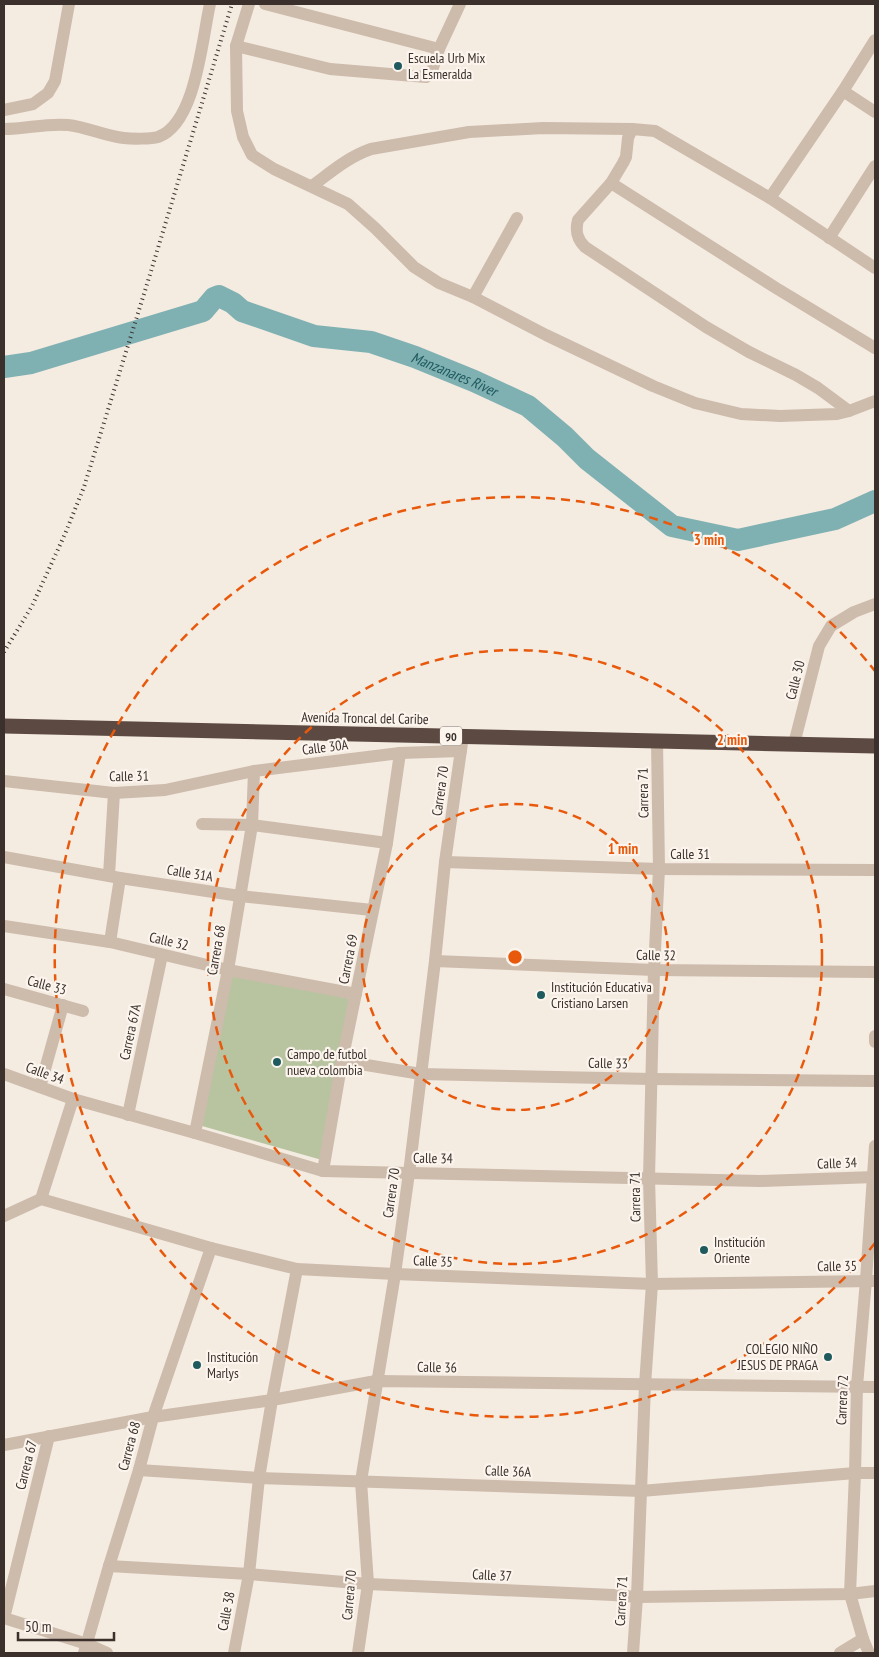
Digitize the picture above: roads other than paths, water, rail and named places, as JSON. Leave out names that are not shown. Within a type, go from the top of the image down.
[{"type":"highway","name":"Avenida Troncal del Caribe","points":[[4,726],[462,744],[657,741],[875,746]]},
{"type":"street","points":[[4,110],[33,104],[48,93],[55,81],[69,4]]},
{"type":"street","points":[[4,129],[45,124],[70,125],[108,136],[126,138],[157,137],[173,128],[187,105],[198,68],[210,4]]},
{"type":"street","points":[[249,4],[236,46],[237,111],[243,137],[252,154],[274,169],[348,204],[414,266],[439,283],[473,297],[546,335],[653,386],[694,403],[741,414],[780,416],[837,414],[875,401]]},
{"type":"street","points":[[265,4],[439,49]]},
{"type":"street","points":[[236,46],[330,69],[426,76],[431,74],[439,49],[460,4]]},
{"type":"street","points":[[770,198],[843,91],[875,40]]},
{"type":"street","points":[[843,91],[875,112]]},
{"type":"street","points":[[312,186],[357,154],[381,147],[469,132],[543,128],[655,131],[770,198],[875,268]]},
{"type":"street","points":[[632,129],[627,143],[626,157],[611,183],[578,220],[578,239],[585,247],[706,326],[749,352],[818,388],[849,411]]},
{"type":"street","points":[[830,238],[875,166]]},
{"type":"street","points":[[611,183],[770,285],[875,348]]},
{"type":"street","points":[[473,297],[517,218]]},
{"type":"street","name":"Calle 30","points":[[794,744],[819,646],[831,626],[854,612],[875,604]]},
{"type":"street","name":"Carrera 71","points":[[632,1653],[637,1597],[645,1384],[652,1284],[649,1178],[654,970],[659,869],[657,741]]},
{"type":"street","name":"Calle 30A","points":[[254,771],[462,744]]},
{"type":"street","name":"Carrera 70","points":[[358,1653],[368,1584],[360,1481],[395,1274],[409,1173],[436,962],[445,862],[462,744]]},
{"type":"street","name":"Carrera 69","points":[[322,1171],[342,1061],[387,843],[400,753]]},
{"type":"street","name":"Calle 31","points":[[4,781],[114,793],[165,790],[254,771]]},
{"type":"street","name":"Carrera 68","points":[[196,1133],[228,970],[252,825],[254,771]]},
{"type":"street","points":[[110,942],[115,876],[114,793]]},
{"type":"street","points":[[202,824],[252,825],[387,843]]},
{"type":"street","name":"Calle 31A","points":[[4,857],[240,896],[372,910]]},
{"type":"street","name":"Calle 31","points":[[445,862],[659,869],[875,870]]},
{"type":"street","name":"Calle 32","points":[[4,926],[110,942],[228,970],[356,994]]},
{"type":"street","name":"Carrera 67A","points":[[128,1115],[162,955]]},
{"type":"street","name":"Calle 32","points":[[436,962],[654,970],[875,972]]},
{"type":"street","name":"Calle 33","points":[[4,989],[83,1011]]},
{"type":"street","points":[[40,1087],[63,1005]]},
{"type":"street","points":[[875,1036],[875,1042]]},
{"type":"street","name":"Calle 33","points":[[342,1061],[421,1074],[875,1081]]},
{"type":"street","name":"Calle 34","points":[[4,1074],[73,1099],[196,1133],[322,1171],[760,1181],[875,1177]]},
{"type":"street","points":[[4,1216],[41,1198],[73,1099]]},
{"type":"street","name":"Carrera 72","points":[[869,1653],[862,1639],[850,1594],[857,1386],[871,1281],[875,1146]]},
{"type":"street","name":"Calle 35","points":[[41,1198],[211,1248],[298,1269],[652,1284],[871,1281]]},
{"type":"street","name":"Carrera 68","points":[[86,1649],[153,1417],[211,1248]]},
{"type":"street","name":"Calle 38","points":[[234,1653],[249,1574],[259,1478],[272,1400],[298,1269]]},
{"type":"street","name":"Calle 36","points":[[4,1445],[153,1417],[272,1400],[376,1381],[875,1387]]},
{"type":"street","name":"Carrera 67","points":[[4,1618],[49,1436]]},
{"type":"street","name":"Calle 36A","points":[[139,1470],[259,1478],[641,1491],[855,1473],[875,1473]]},
{"type":"street","name":"Calle 37","points":[[109,1566],[249,1574],[368,1584],[613,1594],[637,1597],[850,1594],[875,1591]]},
{"type":"street","points":[[4,1618],[86,1649],[107,1653]]},
{"type":"street","points":[[840,1653],[862,1639]]},
{"type":"waterway","name":"Manzanares River","points":[[4,367],[31,363],[203,311],[214,298],[219,296],[233,303],[242,311],[314,336],[371,342],[415,357],[528,406],[565,437],[587,459],[672,526],[738,540],[835,519],[875,501]]},
{"type":"railway","points":[[4,652],[32,606],[84,487],[232,4]]},
{"type":"place","name":"Escuela Urb Mix La Esmeralda","points":[[398,66]]},
{"type":"place","name":"Institución Educativa Cristiano Larsen","points":[[541,995]]},
{"type":"place","name":"Campo de futbol nueva colombia","points":[[277,1062]]},
{"type":"place","name":"Institución Oriente","points":[[704,1250]]},
{"type":"place","name":"COLEGIO NIÑO JESUS DE PRAGA","points":[[828,1357]]},
{"type":"place","name":"Institución Marlys","points":[[197,1365]]}]
